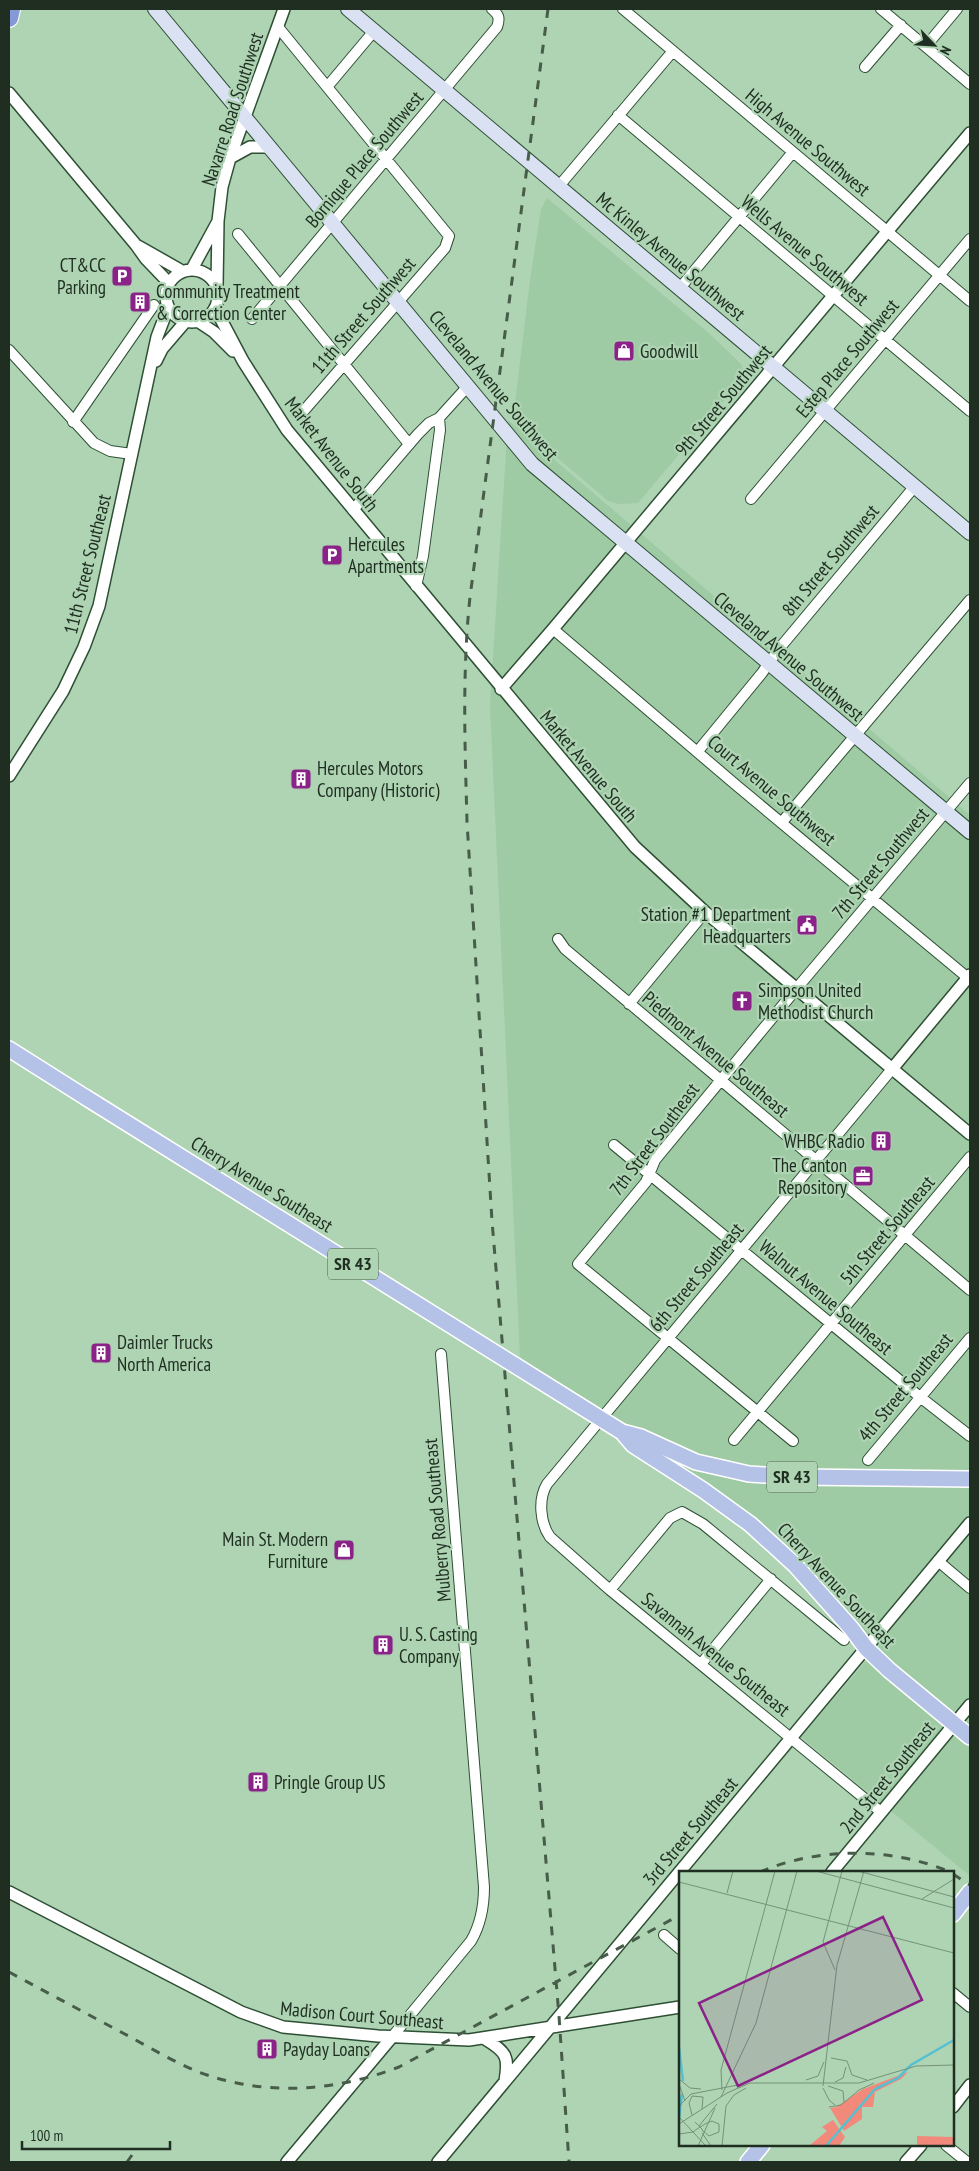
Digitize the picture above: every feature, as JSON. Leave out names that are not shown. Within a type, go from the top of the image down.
[{"type":"highway","points":[[9,18],[11,9]]},
{"type":"main road","name":"Cleveland Avenue Southwest","points":[[155,9],[532,464],[970,832]]},
{"type":"main road","name":"Mc Kinley Avenue Southwest","points":[[348,9],[970,533]]},
{"type":"main road","name":"Cherry Avenue Southeast","points":[[9,1049],[622,1432],[635,1446],[727,1507],[778,1548],[834,1608],[866,1648],[889,1670],[970,1737]]},
{"type":"main road","name":"Cherry Avenue Southeast","points":[[622,1432],[637,1435],[696,1462],[749,1474],[791,1477],[970,1479]]},
{"type":"main road","points":[[954,1913],[970,1892]]},
{"type":"main road","points":[[748,2162],[761,2146]]},
{"type":"street","name":"Navarre Road Southwest","points":[[217,287],[218,221],[222,187],[230,158],[284,9]]},
{"type":"street","name":"Bornique Place Southwest","points":[[252,319],[497,27],[500,20],[497,13],[492,9]]},
{"type":"street","name":"High Avenue Southwest","points":[[623,9],[970,301]]},
{"type":"street","points":[[881,9],[970,84]]},
{"type":"street","points":[[926,46],[957,9]]},
{"type":"street","points":[[865,67],[901,25]]},
{"type":"street","points":[[278,27],[386,160]]},
{"type":"street","points":[[327,87],[374,31]]},
{"type":"street","points":[[559,186],[673,51]]},
{"type":"street","points":[[9,94],[146,259],[169,283]]},
{"type":"street","name":"Wells Avenue Southwest","points":[[618,115],[970,411]]},
{"type":"street","name":"9th Street Southwest","points":[[501,689],[774,368],[970,133]]},
{"type":"street","points":[[230,158],[250,148],[270,147]]},
{"type":"street","points":[[680,288],[793,152]]},
{"type":"street","name":"11th Street Southwest","points":[[301,414],[445,248],[449,239],[447,232],[386,160]]},
{"type":"street","name":"Navarre Road Southwest","points":[[187,270],[218,221]]},
{"type":"street","points":[[238,234],[409,444]]},
{"type":"street","name":"Estep Place Southwest","points":[[751,499],[970,239]]},
{"type":"street","points":[[136,245],[187,270],[207,273],[217,287],[219,295],[215,308],[207,318],[198,322],[186,321],[174,315],[168,308],[166,299],[169,283],[187,270]]},
{"type":"street","points":[[73,422],[154,305]]},
{"type":"street","name":"11th Street Southeast","points":[[9,776],[63,691],[84,647],[103,589],[157,337],[168,308]]},
{"type":"street","name":"Market Avenue South","points":[[215,308],[243,361],[287,430],[501,689],[635,847],[705,912],[970,1134]]},
{"type":"street","name":"11th Street Southeast","points":[[149,373],[162,349],[186,321]]},
{"type":"street","name":"Market Avenue South","points":[[198,322],[214,332],[243,361]]},
{"type":"street","points":[[9,350],[94,443],[103,449],[132,454]]},
{"type":"street","points":[[353,510],[409,444],[429,423],[439,418],[468,386]]},
{"type":"street","points":[[416,586],[428,519],[440,430],[439,418]]},
{"type":"street","name":"8th Street Southwest","points":[[698,751],[778,650],[915,486]]},
{"type":"street","points":[[782,822],[970,600]]},
{"type":"street","name":"Court Avenue Southwest","points":[[553,629],[873,899],[969,977]]},
{"type":"street","name":"7th Street Southwest","points":[[796,988],[970,783]]},
{"type":"street","points":[[628,1004],[705,912]]},
{"type":"street","name":"Piedmont Avenue Southeast","points":[[558,939],[565,949],[628,1004],[970,1290]]},
{"type":"street","points":[[892,1069],[969,977]]},
{"type":"street","name":"7th Street Southeast","points":[[667,1339],[578,1264],[646,1182],[655,1160],[796,988]]},
{"type":"street","name":"6th Street Southeast","points":[[542,1513],[542,1496],[547,1484],[892,1069]]},
{"type":"street","name":"Walnut Avenue Southeast","points":[[614,1145],[970,1436]]},
{"type":"street","name":"5th Street Southeast","points":[[734,1440],[970,1157]]},
{"type":"street","name":"4th Street Southeast","points":[[868,1460],[970,1338]]},
{"type":"street","points":[[667,1339],[756,1413],[793,1441]]},
{"type":"street","name":"Mulberry Road Southeast","points":[[392,2037],[471,1941],[480,1922],[484,1905],[441,1354]]},
{"type":"street","name":"Cherry Avenue Southeast","points":[[610,1590],[670,1518],[681,1512],[688,1514],[703,1524],[844,1640]]},
{"type":"street","name":"Savannah Avenue Southeast","points":[[542,1513],[544,1526],[550,1537],[610,1590],[882,1812]]},
{"type":"street","name":"3rd Street Southeast","points":[[680,1871],[970,1523]]},
{"type":"street","points":[[938,1561],[970,1588]]},
{"type":"street","points":[[701,1664],[771,1579]]},
{"type":"street","name":"2nd Street Southeast","points":[[833,1871],[970,1704]]},
{"type":"street","name":"3rd Street Southeast","points":[[438,2162],[679,1872]]},
{"type":"street","name":"Madison Court Southeast","points":[[9,1892],[175,1979],[261,2021],[297,2029],[449,2041],[485,2039],[679,2008]]},
{"type":"street","points":[[664,1936],[679,1947]]},
{"type":"street","points":[[954,1994],[970,2007]]},
{"type":"street","points":[[287,2162],[392,2037]]},
{"type":"street","points":[[485,2039],[499,2047],[505,2055],[507,2064],[505,2081]]},
{"type":"street","points":[[954,2105],[970,2085]]},
{"type":"street","points":[[906,2162],[920,2146]]},
{"type":"street","points":[[947,2146],[967,2162]]},
{"type":"shaded area","points":[[547,198],[711,335],[742,365],[743,378],[638,503],[619,504],[608,501],[513,420],[530,280],[541,209]]},
{"type":"shaded area","points":[[508,420],[970,815],[970,1876],[801,1737],[879,1646],[864,1634],[822,1584],[757,1520],[520,1357],[490,705]]},
{"type":"railway","points":[[548,9],[470,597],[465,681],[465,738],[467,822],[492,1221],[559,2016],[569,2162]]},
{"type":"railway","points":[[763,1871],[806,1858],[830,1854],[855,1853],[880,1854],[904,1858],[947,1871]]},
{"type":"railway","points":[[954,1875],[970,1885]]},
{"type":"railway","points":[[9,1972],[196,2071],[247,2085],[272,2088],[323,2086],[349,2082],[399,2067],[679,1916]]},
{"type":"railway","points":[[127,2162],[132,2155]]},
{"type":"place","name":"CT&CC Parking","points":[[122,276]]},
{"type":"place","name":"Community Treatment & Correction Center","points":[[140,302]]},
{"type":"place","name":"Goodwill","points":[[624,351]]},
{"type":"place","name":"Hercules Apartments","points":[[332,555]]},
{"type":"place","name":"Hercules Motors Company (Historic)","points":[[301,779]]},
{"type":"place","name":"Station #1 Department Headquarters","points":[[807,925]]},
{"type":"place","name":"Simpson United Methodist Church","points":[[742,1001]]},
{"type":"place","name":"WHBC Radio","points":[[881,1141]]},
{"type":"place","name":"The Canton Repository","points":[[863,1176]]},
{"type":"place","name":"Daimler Trucks North America","points":[[101,1353]]},
{"type":"place","name":"Main St. Modern Furniture","points":[[344,1550]]},
{"type":"place","name":"U. S. Casting Company","points":[[383,1645]]},
{"type":"place","name":"Pringle Group US","points":[[258,1782]]},
{"type":"place","name":"Payday Loans","points":[[267,2049]]}]
